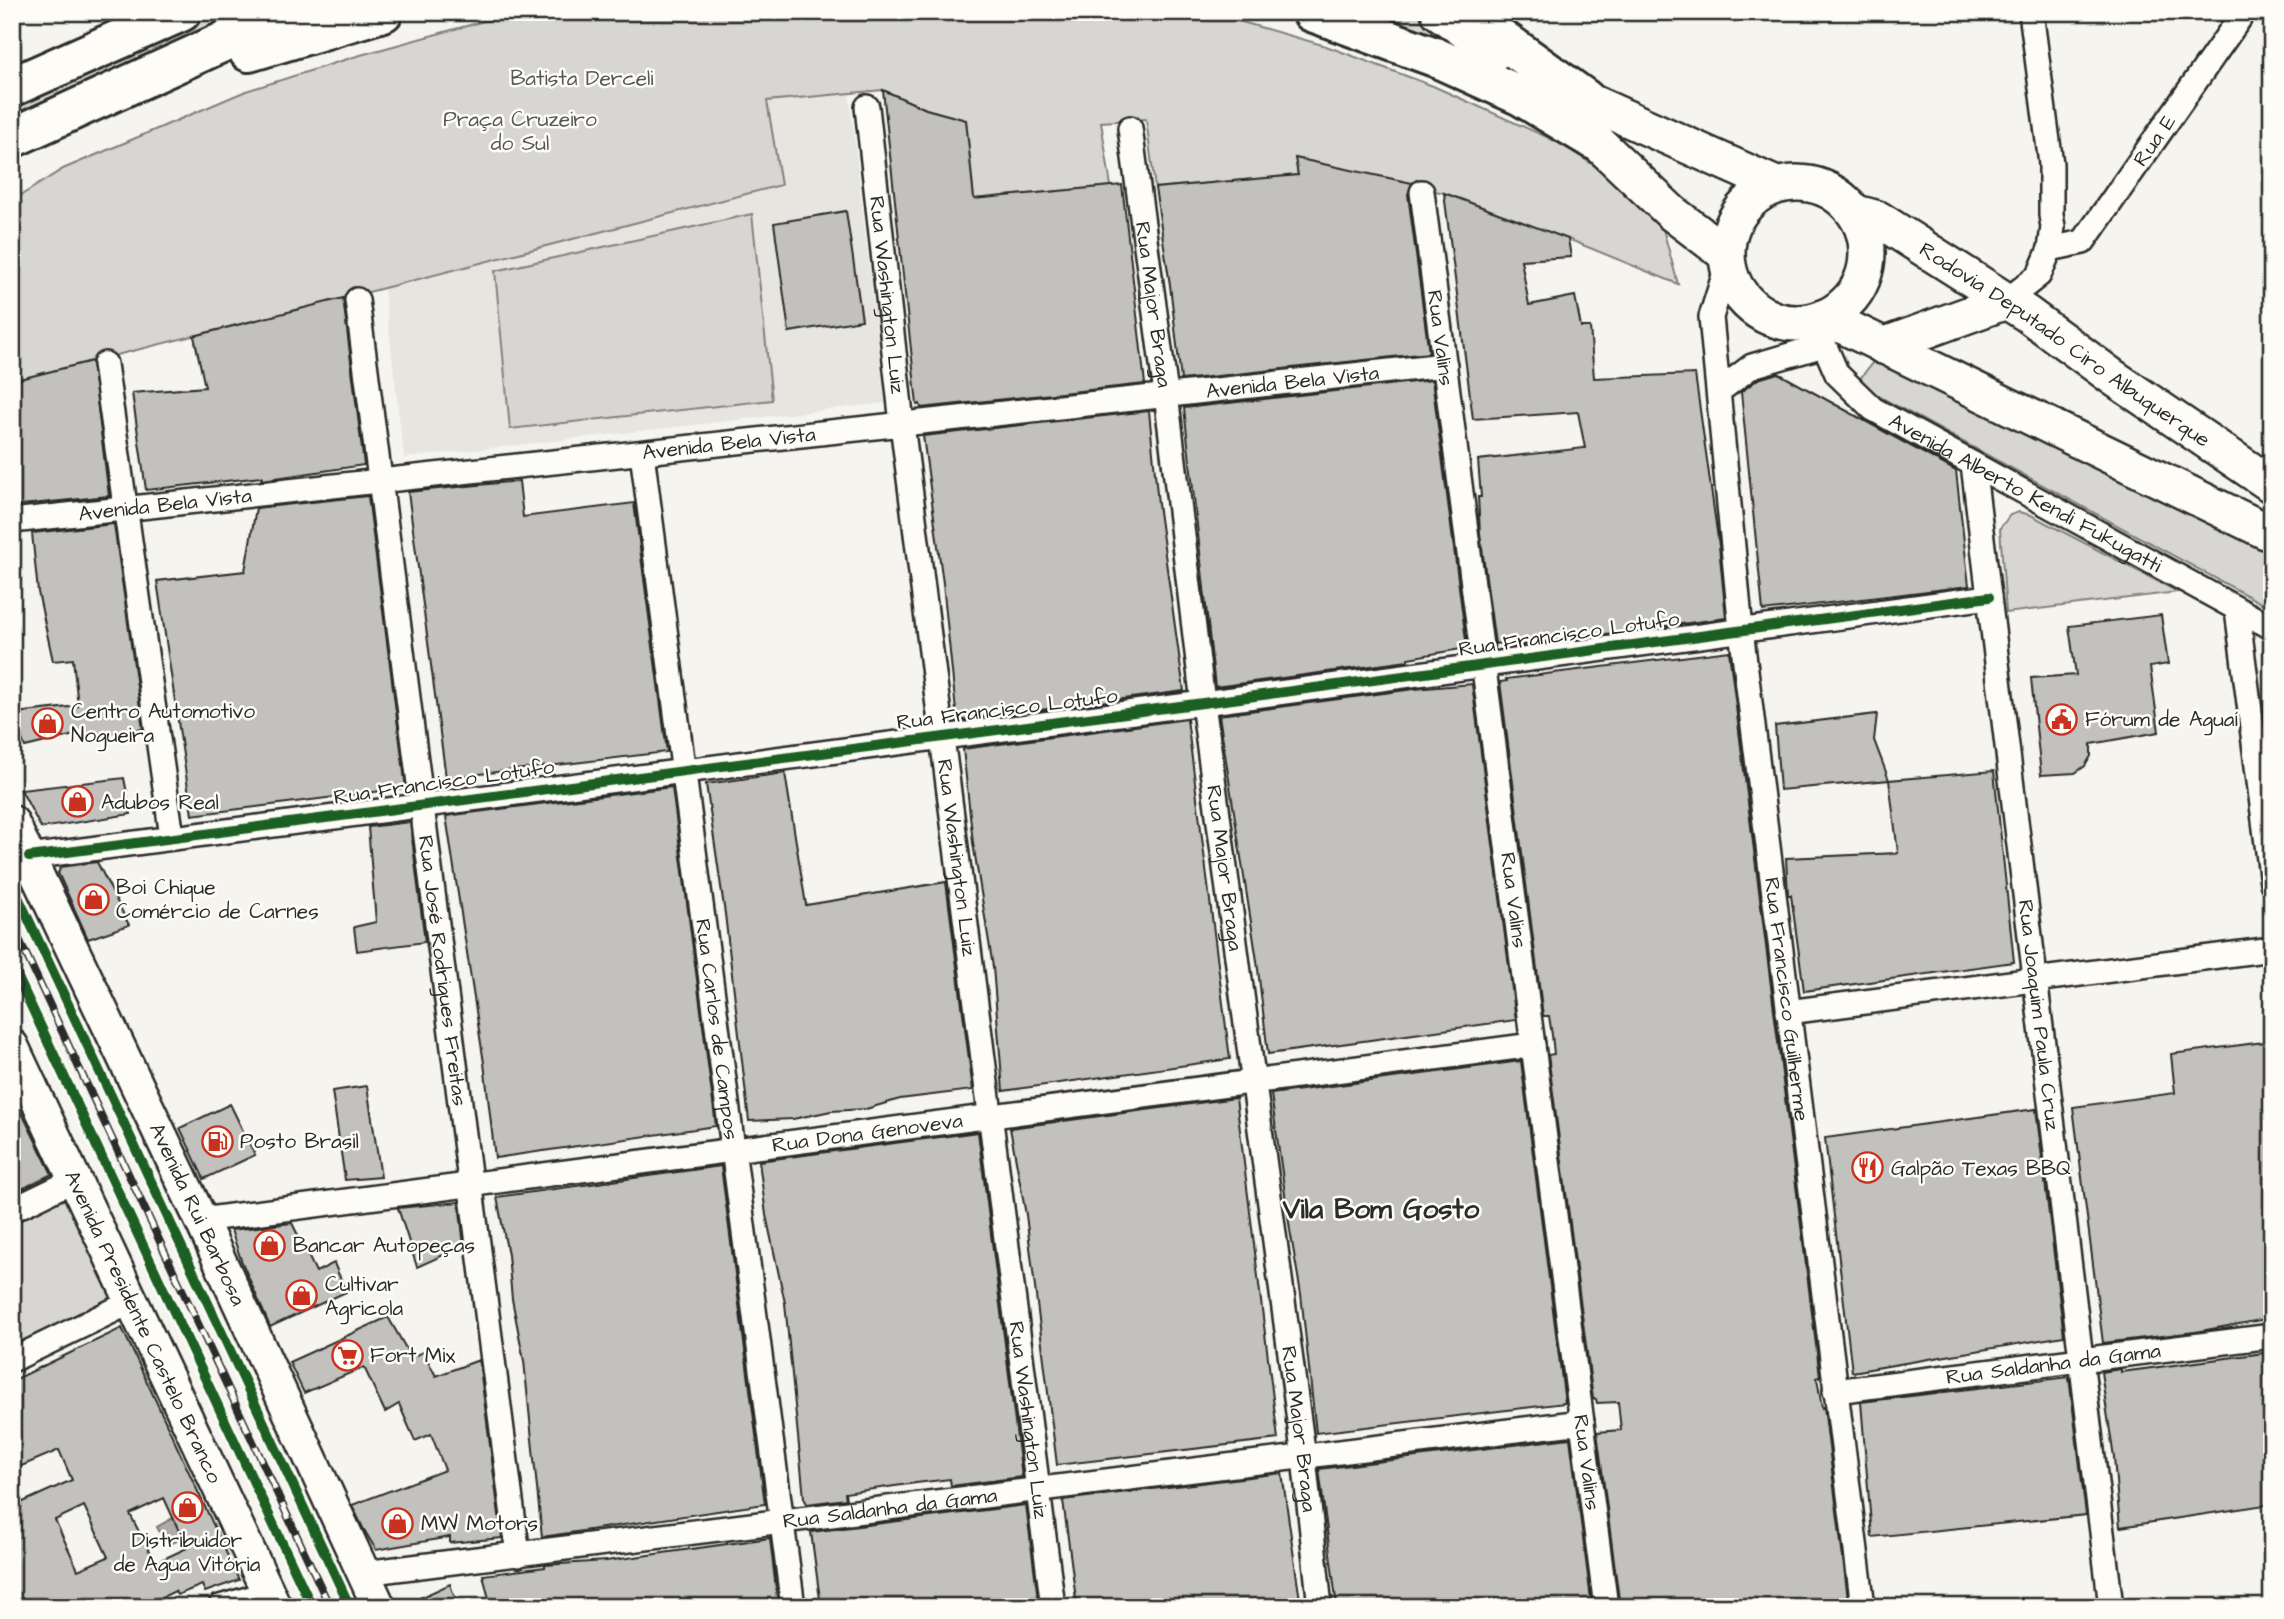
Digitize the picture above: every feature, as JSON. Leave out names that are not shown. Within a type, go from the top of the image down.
[{"type":"highway","points":[[12,87],[181,12]]},
{"type":"highway","points":[[12,138],[289,12]]},
{"type":"highway","points":[[99,97],[383,12]]},
{"type":"highway","points":[[1312,12],[1435,57],[1521,96],[1594,140]]},
{"type":"highway","points":[[1470,12],[1485,27],[1585,99]]},
{"type":"highway","points":[[12,154],[48,120]]},
{"type":"main road","points":[[1439,12],[1531,77],[1672,213],[1727,260]]},
{"type":"main road","points":[[1531,77],[1776,185]]},
{"type":"main road","points":[[1821,328],[1850,299],[1863,280],[1868,257],[1866,234],[1856,213],[1838,195],[1824,187],[1807,183],[1776,185],[1756,195],[1740,211],[1729,232],[1727,260],[1735,286],[1748,304],[1766,316],[1883,346],[2272,534]]},
{"type":"main road","name":"Rodovia Deputado Ciro Albuquerque","points":[[1856,213],[1878,219],[2027,314],[2114,378],[2272,485]]},
{"type":"main road","points":[[1883,346],[2006,301]]},
{"type":"main road","name":"Avenida Rui Barbosa","points":[[12,822],[201,1220],[379,1607]]},
{"type":"main road","name":"Avenida Presidente Castelo Branco","points":[[12,1046],[271,1600]]},
{"type":"street","points":[[2006,301],[2039,275],[2050,250],[2053,227],[2050,215],[2051,164],[2031,12]]},
{"type":"street","name":"Rua E","points":[[2050,250],[2083,242],[2244,12]]},
{"type":"street","name":"Rua Washington Luiz","points":[[867,107],[902,424],[1053,1607]]},
{"type":"street","name":"Rua Major Braga","points":[[1130,128],[1166,394],[1203,703],[1304,1458],[1320,1607]]},
{"type":"street","name":"Rua Valins","points":[[1422,192],[1606,1607]]},
{"type":"street","name":"Rua Francisco Guilherme","points":[[1727,260],[1711,317],[1741,630],[1863,1607]]},
{"type":"street","name":"Rua José Rodrigues Freitas","points":[[357,300],[519,1555]]},
{"type":"street","points":[[1719,391],[1752,366],[1821,328]]},
{"type":"street","name":"Avenida Alberto Kendi Fukugatti","points":[[1821,328],[1837,374],[1873,409],[2272,628]]},
{"type":"street","points":[[105,364],[172,838]]},
{"type":"street","name":"Avenida Bela Vista","points":[[12,522],[1445,365]]},
{"type":"street","name":"Rua Carlos de Campos","points":[[642,453],[793,1607]]},
{"type":"street","name":"Rua Joaquim Paula Cruz","points":[[1973,464],[2111,1607]]},
{"type":"street","name":"Rua Francisco Lotufo","points":[[29,856],[1203,703],[1989,597]]},
{"type":"street","points":[[2237,610],[2272,883]]},
{"type":"street","points":[[1788,1012],[2272,949]]},
{"type":"street","name":"Rua Dona Genoveva","points":[[201,1220],[1533,1045]]},
{"type":"street","points":[[12,1210],[74,1180]]},
{"type":"street","points":[[12,1360],[131,1302]]},
{"type":"street","name":"Rua Saldanha da Gama","points":[[1835,1391],[2272,1336]]},
{"type":"street","name":"Rua Saldanha da Gama","points":[[364,1573],[1582,1422]]},
{"type":"street","points":[[220,1607],[271,1600]]},
{"type":"shaded area","points":[[849,92],[885,403],[404,458],[384,288],[780,185],[767,101]]},
{"type":"shaded area","points":[[173,1518],[182,1538],[167,1546],[157,1527]]},
{"type":"green space","points":[[218,12],[266,12],[12,122],[12,101]]},
{"type":"green space","name":"Praça Cruzeiro do Sul","points":[[517,12],[1207,12],[1326,46],[1433,86],[1560,143],[1657,207],[1678,284],[1444,193],[1296,158],[1298,175],[1155,188],[1146,119],[1101,122],[1111,186],[974,199],[966,120],[926,109],[883,90],[767,101],[781,185],[12,381],[12,201],[63,169],[246,91],[357,56]]},
{"type":"green space","points":[[1341,12],[1418,12],[1505,73]]},
{"type":"green space","points":[[752,214],[772,400],[510,429],[495,271]]},
{"type":"green space","points":[[1882,350],[2272,555],[2272,609],[1856,384]]},
{"type":"green space","points":[[2019,512],[2031,515],[2178,592],[2006,613],[2000,528],[2010,515]]},
{"type":"green space","points":[[74,1180],[131,1302],[12,1360],[12,1209]]},
{"type":"building","points":[[883,90],[926,109],[966,120],[974,199],[1122,185],[1145,384],[921,408],[920,404],[917,405]]},
{"type":"building","points":[[1295,158],[1412,183],[1408,194],[1429,353],[1181,380],[1155,188],[1298,175]]},
{"type":"building","points":[[1444,193],[1568,239],[1571,257],[1521,260],[1529,305],[1575,296],[1581,327],[1590,327],[1594,378],[1695,374],[1719,546],[1726,618],[1501,648],[1500,643],[1495,644],[1480,533],[1478,460],[1585,448],[1578,412],[1473,419]]},
{"type":"building","points":[[846,211],[862,320],[789,332],[774,223]]},
{"type":"building","points":[[343,298],[364,465],[261,480],[262,477],[146,490],[132,393],[205,387],[194,336]]},
{"type":"building","points":[[92,361],[109,496],[12,506],[12,381]]},
{"type":"building","points":[[1778,373],[1956,471],[1969,586],[1763,611],[1741,392],[1758,379]]},
{"type":"building","points":[[1432,380],[1467,648],[1408,658],[1408,661],[1215,687],[1184,408]]},
{"type":"building","points":[[1149,411],[1158,504],[1184,691],[957,721],[943,583],[923,436]]},
{"type":"building","points":[[519,481],[523,517],[634,503],[667,752],[446,778],[408,492]]},
{"type":"building","points":[[368,496],[406,788],[192,815],[157,581],[245,571],[256,508]]},
{"type":"building","points":[[114,524],[143,729],[87,735],[87,732],[25,747],[16,713],[78,706],[73,659],[53,661],[38,592],[32,533]]},
{"type":"building","points":[[2161,615],[2168,664],[2150,667],[2159,732],[2091,744],[2091,756],[2085,766],[2075,773],[2041,775],[2031,678],[2076,675],[2069,626]]},
{"type":"building","points":[[1729,651],[1820,1377],[1817,1378],[1822,1408],[1824,1407],[1849,1607],[1620,1607],[1597,1432],[1621,1430],[1618,1402],[1597,1403],[1596,1399],[1593,1399],[1548,1055],[1554,1054],[1552,1035],[1549,1016],[1543,1016],[1500,682],[1507,681],[1506,679]]},
{"type":"building","points":[[1472,684],[1516,1020],[1268,1054],[1257,961],[1219,715]]},
{"type":"building","points":[[1877,714],[1874,740],[1889,780],[1780,790],[1775,726]]},
{"type":"building","points":[[1187,719],[1230,1059],[1003,1091],[993,967],[973,843],[963,749]]},
{"type":"building","points":[[1994,771],[2014,962],[1804,991],[1791,895],[1788,895],[1786,858],[1898,853],[1889,780]]},
{"type":"building","points":[[785,773],[806,905],[946,882],[973,1090],[900,1099],[866,1109],[831,1111],[793,1119],[749,1121],[725,914],[706,784]]},
{"type":"building","name":"Adubos Real","points":[[124,778],[131,814],[41,828],[21,790]]},
{"type":"building","points":[[672,787],[716,1126],[495,1158],[484,1063],[446,816]]},
{"type":"building","points":[[410,822],[425,942],[357,951],[354,927],[376,922],[368,827]]},
{"type":"building","name":"Boi Chique Comércio de Carnes","points":[[97,862],[129,925],[88,939],[58,873],[61,867]]},
{"type":"building","points":[[2272,1041],[2272,1318],[2195,1332],[2103,1343],[2073,1107],[2175,1093],[2171,1054]]},
{"type":"building","points":[[1521,1061],[1565,1403],[1316,1433],[1301,1294],[1271,1094]]},
{"type":"building","points":[[367,1086],[381,1177],[345,1180],[332,1091]]},
{"type":"building","points":[[12,1093],[52,1174],[12,1194]]},
{"type":"building","points":[[1236,1098],[1278,1439],[1057,1465],[1026,1215],[1010,1128]]},
{"type":"building","name":"Posto Brasil","points":[[230,1104],[255,1155],[204,1179],[180,1128]]},
{"type":"building","points":[[2036,1109],[2064,1336],[1852,1372],[1825,1138]]},
{"type":"building","points":[[978,1132],[1022,1477],[951,1486],[950,1479],[916,1483],[845,1493],[846,1499],[807,1504],[804,1498],[785,1303],[766,1215],[759,1161]]},
{"type":"building","points":[[721,1166],[765,1504],[542,1537],[524,1361],[497,1197]]},
{"type":"building","points":[[459,1202],[464,1246],[417,1267],[398,1208]]},
{"type":"building","points":[[292,1223],[316,1272],[334,1263],[346,1292],[270,1327],[231,1230]]},
{"type":"building","points":[[388,1317],[411,1357],[423,1352],[436,1376],[479,1360],[502,1538],[450,1543],[450,1537],[376,1550],[363,1528],[352,1505],[445,1470],[431,1434],[415,1441],[399,1404],[385,1412],[364,1367],[304,1393],[289,1362]]},
{"type":"building","points":[[122,1328],[239,1580],[205,1592],[202,1585],[177,1595],[175,1591],[141,1607],[12,1607],[12,1507],[72,1480],[59,1450],[12,1470],[12,1381]],"holes":[[[164,1498],[187,1548],[155,1563],[130,1514]],[[84,1506],[108,1557],[78,1570],[55,1520]]]},
{"type":"building","points":[[2272,1352],[2272,1504],[2120,1527],[2114,1458],[2101,1372],[2121,1369],[2121,1372]]},
{"type":"building","points":[[2069,1377],[2086,1515],[1872,1537],[1861,1402]]},
{"type":"building","points":[[1570,1438],[1592,1607],[1337,1607],[1319,1469]]},
{"type":"building","points":[[1282,1473],[1301,1607],[1077,1607],[1063,1500]]},
{"type":"building","points":[[1026,1505],[1039,1607],[821,1607],[811,1532]]},
{"type":"building","points":[[770,1538],[778,1607],[491,1607],[483,1575],[545,1565],[606,1561]]},
{"type":"building","points":[[450,1584],[461,1607],[400,1607]]},
{"type":"railway","points":[[12,924],[330,1607]]},
{"type":"cycle path","points":[[29,857],[1989,597]]},
{"type":"cycle path","points":[[12,884],[350,1607]]},
{"type":"cycle path","points":[[12,965],[312,1607]]},
{"type":"place","name":"Fórum de Aguaí","points":[[2062,719]]},
{"type":"place","name":"Centro Automotivo Nogueira","points":[[48,723]]},
{"type":"place","name":"Adubos Real","points":[[78,802]]},
{"type":"place","name":"Boi Chique Comércio de Carnes","points":[[93,899]]},
{"type":"place","name":"Posto Brasil","points":[[217,1141]]},
{"type":"place","name":"Galpão Texas BBQ","points":[[1868,1168]]},
{"type":"place","name":"Bancar Autopeças","points":[[270,1245]]},
{"type":"place","name":"Cultivar Agricola","points":[[302,1296]]},
{"type":"place","name":"Fort Mix","points":[[347,1355]]},
{"type":"place","name":"Distribuidor de Agua Vitória","points":[[187,1508]]},
{"type":"place","name":"MW Motors","points":[[398,1523]]},
{"type":"district","name":"Vila Bom Gosto","points":[[1381,1209]]},
{"type":"park label","name":"Batista Derceli","points":[[582,78]]}]
